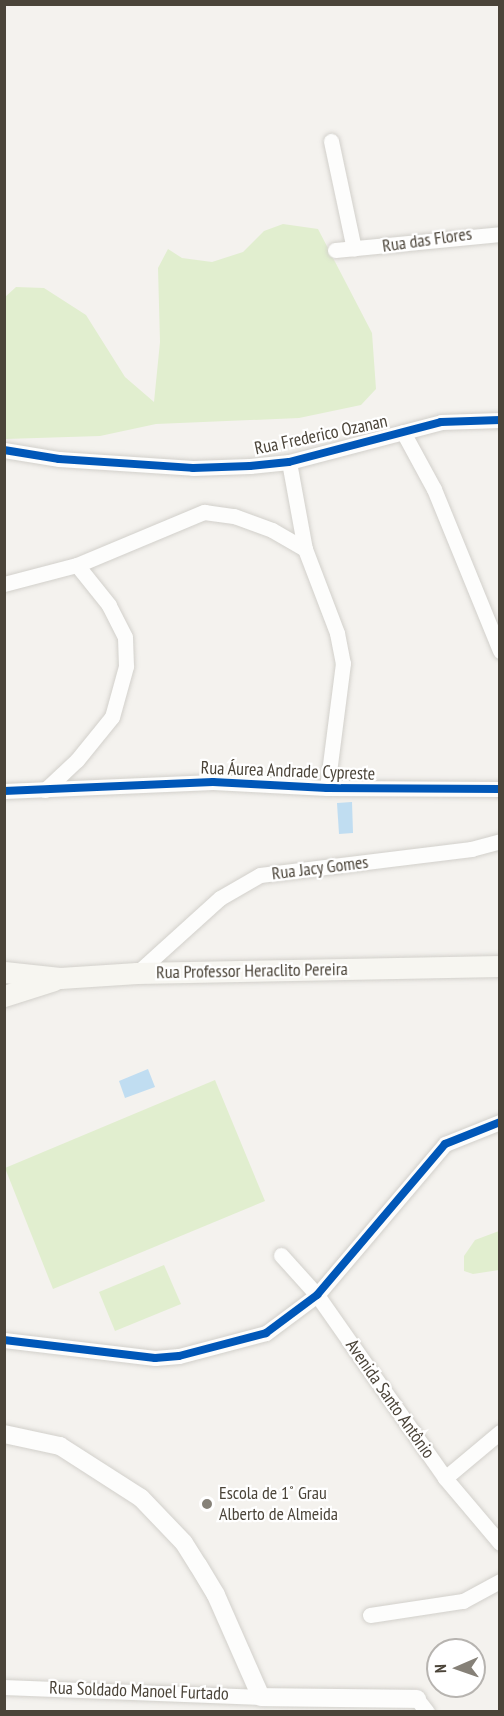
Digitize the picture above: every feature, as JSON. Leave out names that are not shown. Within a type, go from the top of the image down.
[{"type":"main road","name":"Rua Professor Heraclito Pereira","points":[[4,972],[60,978],[137,973],[500,966]]},
{"type":"main road","points":[[4,996],[60,978]]},
{"type":"street","points":[[331,141],[354,249]]},
{"type":"street","name":"Rua das Flores","points":[[335,250],[500,234]]},
{"type":"street","name":"Rua Frederico Ozanan","points":[[4,450],[59,459],[194,468],[289,462],[441,423],[500,420]]},
{"type":"street","points":[[403,432],[434,489],[500,651]]},
{"type":"street","points":[[289,462],[305,549],[337,633],[343,663],[327,788]]},
{"type":"street","points":[[4,584],[77,565],[204,512],[253,523],[305,549]]},
{"type":"street","points":[[45,790],[77,760],[111,717],[126,666],[125,637],[109,605],[77,565]]},
{"type":"street","name":"Rua Áurea Andrade Cypreste","points":[[4,791],[213,782],[327,788],[499,787]]},
{"type":"street","name":"Rua Jacy Gomes","points":[[137,973],[220,898],[260,876],[471,849],[500,841]]},
{"type":"street","points":[[4,1340],[130,1358],[179,1356],[266,1333],[318,1295],[440,1149],[456,1138],[500,1122]]},
{"type":"street","name":"Avenida Santo Antônio","points":[[281,1255],[318,1295],[445,1478],[500,1543]]},
{"type":"street","points":[[445,1478],[500,1432]]},
{"type":"street","points":[[4,1434],[60,1446],[141,1498],[184,1543],[198,1564],[232,1628],[261,1697]]},
{"type":"street","points":[[370,1615],[463,1601],[500,1581]]},
{"type":"street","name":"Rua Soldado Manoel Furtado","points":[[4,1687],[422,1705]]},
{"type":"green space","points":[[283,224],[318,229],[372,333],[376,389],[361,405],[299,418],[156,424],[100,436],[5,439],[4,298],[16,287],[44,288],[86,315],[125,377],[154,402],[160,342],[158,268],[168,249],[182,258],[212,262],[243,252],[264,231]]},
{"type":"green space","points":[[215,1080],[265,1201],[53,1289],[5,1168]]},
{"type":"green space","points":[[499,1231],[499,1270],[473,1274],[464,1271],[464,1256],[475,1240]]},
{"type":"green space","points":[[164,1265],[181,1304],[115,1331],[99,1292]]},
{"type":"water","points":[[352,802],[353,833],[339,834],[337,803]]},
{"type":"water","points":[[148,1069],[155,1087],[125,1098],[119,1081]]},
{"type":"cycle path","points":[[4,450],[59,459],[193,468],[250,466],[289,462],[441,422],[500,420]]},
{"type":"cycle path","points":[[4,791],[213,782],[327,788],[500,789]]},
{"type":"cycle path","points":[[4,1340],[155,1358],[179,1356],[266,1333],[317,1295],[445,1144],[500,1122]]},
{"type":"place","name":"Escola de 1˚ Grau Alberto de Almeida","points":[[207,1504]]}]
